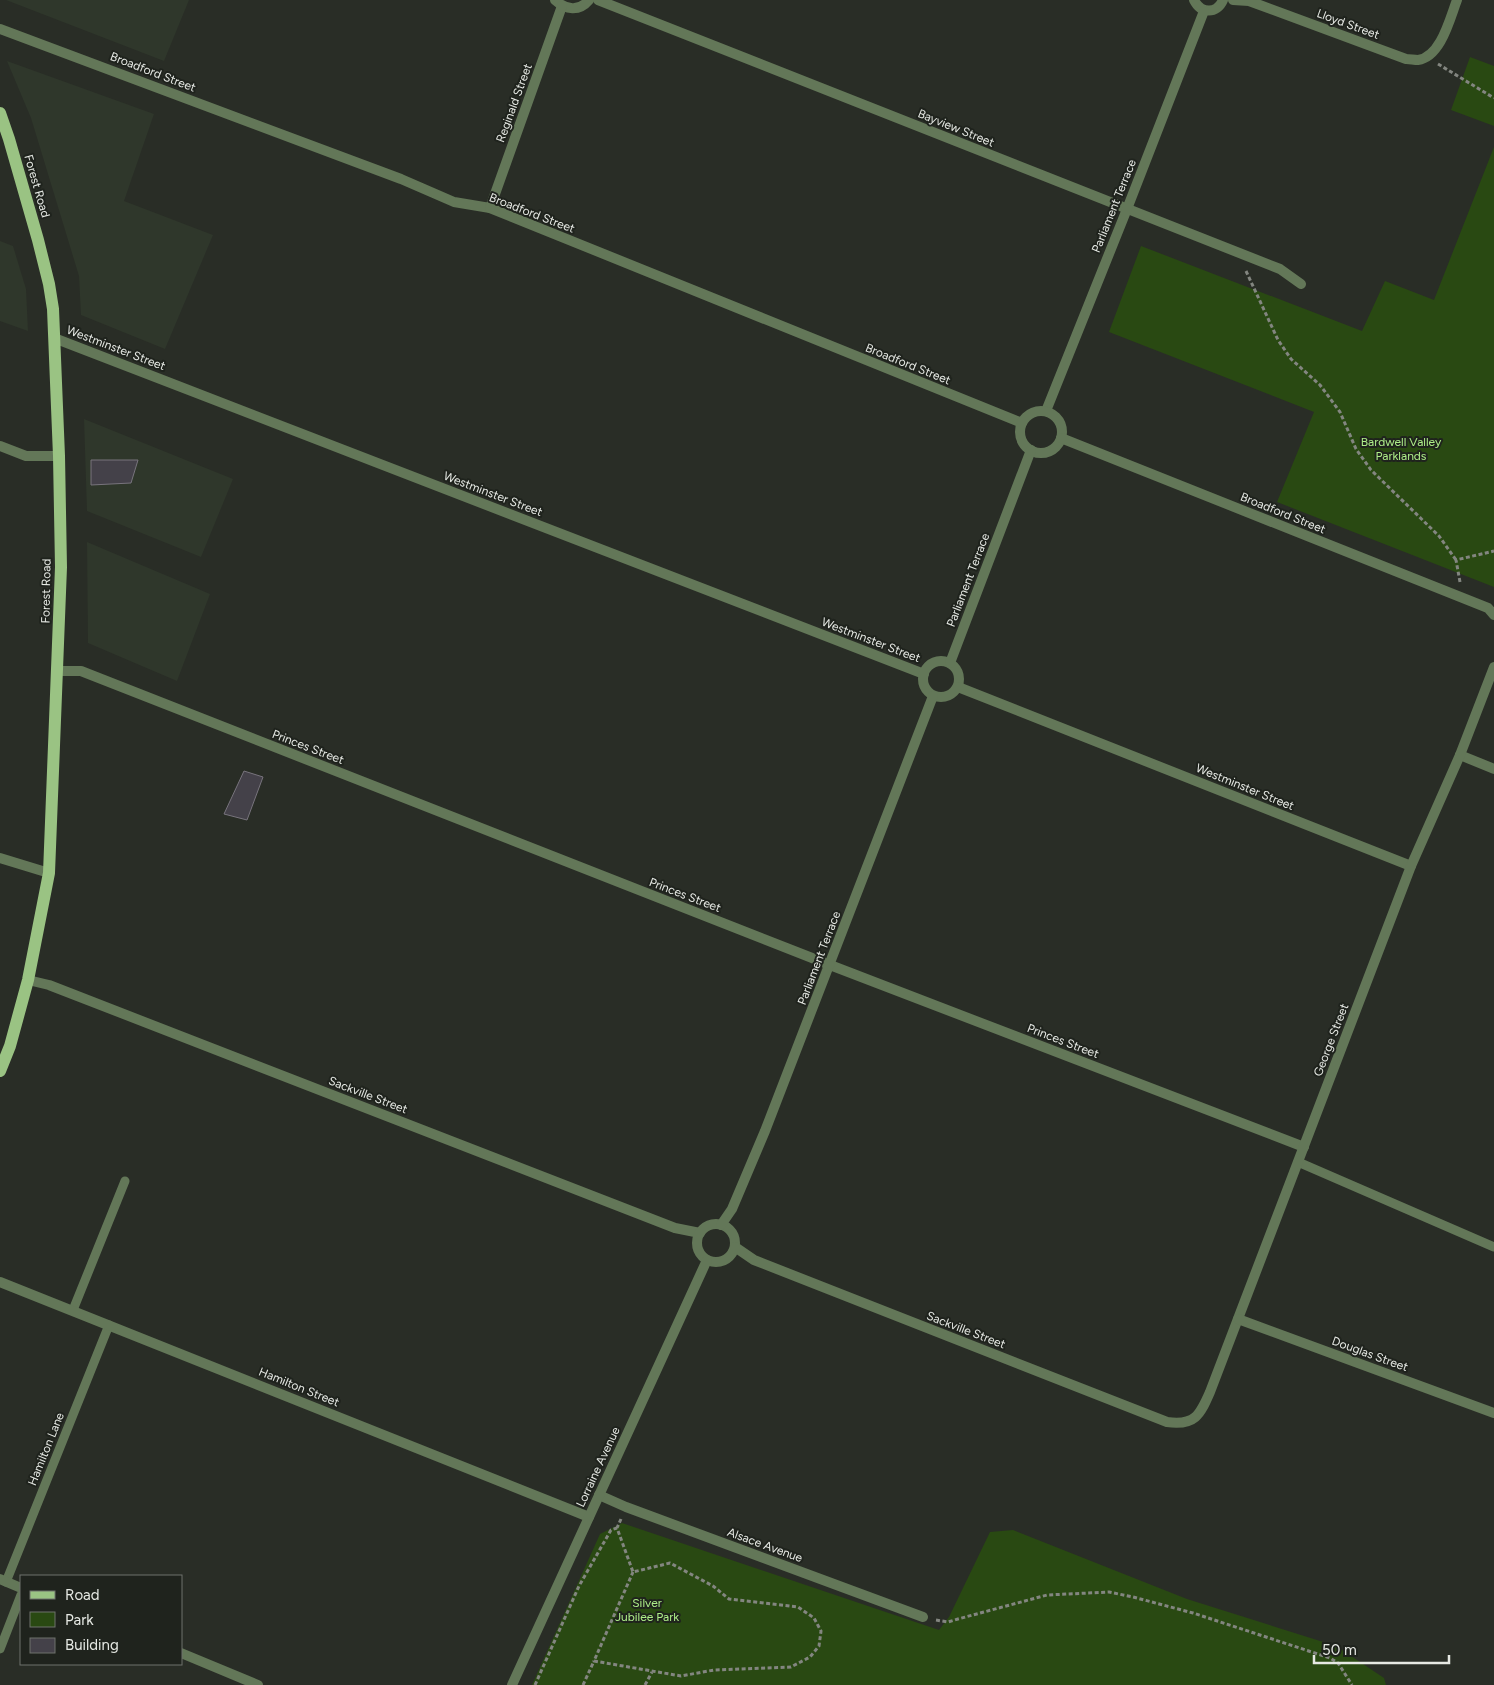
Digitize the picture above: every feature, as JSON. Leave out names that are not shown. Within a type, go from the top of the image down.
[{"type":"main road","name":"Forest Road","points":[[0,113],[45,266],[52,309],[59,456],[61,567],[49,873],[28,980],[10,1046],[0,1071]]},
{"type":"street","points":[[559,3],[572,9],[579,8],[589,0]]},
{"type":"street","name":"Bayview Street","points":[[598,0],[1280,269],[1301,284]]},
{"type":"street","points":[[1194,0],[1198,7],[1204,11],[1216,9],[1223,0]]},
{"type":"street","name":"Lloyd Street","points":[[1233,0],[1249,1],[1406,59],[1418,60],[1426,57]]},
{"type":"street","points":[[1426,57],[1442,40],[1457,0]]},
{"type":"street","name":"Reginald Street","points":[[490,208],[559,3]]},
{"type":"street","name":"Parliament Terrace","points":[[1046,411],[1204,11]]},
{"type":"street","name":"Broadford Street","points":[[0,29],[401,179],[454,202],[490,208],[1022,423]]},
{"type":"street","name":"Westminster Street","points":[[54,338],[924,674]]},
{"type":"street","points":[[1035,411],[1046,411],[1053,414],[1060,421],[1062,428],[1061,438],[1058,444],[1044,453],[1031,450],[1022,440],[1020,433],[1022,423],[1035,411]]},
{"type":"street","name":"Broadford Street","points":[[1061,438],[1488,608],[1494,615]]},
{"type":"street","points":[[0,446],[32,457],[59,456]]},
{"type":"street","name":"Parliament Terrace","points":[[950,663],[1031,450]]},
{"type":"street","points":[[938,661],[950,663],[960,675],[958,687],[948,697],[933,696],[925,688],[924,674],[927,668],[938,661]]},
{"type":"street","name":"George Street","points":[[1192,1420],[1201,1412],[1411,866],[1460,754],[1494,666]]},
{"type":"street","name":"Princes Street","points":[[58,671],[81,672],[830,965],[1304,1147]]},
{"type":"street","name":"Westminster Street","points":[[958,687],[1411,866]]},
{"type":"street","name":"Parliament Terrace","points":[[721,1225],[732,1209],[758,1148],[933,696]]},
{"type":"street","points":[[1460,754],[1494,769]]},
{"type":"street","points":[[0,858],[49,873]]},
{"type":"street","name":"Sackville Street","points":[[28,980],[52,986],[676,1228],[700,1233]]},
{"type":"street","points":[[721,1225],[731,1231],[735,1247],[729,1257],[724,1260],[719,1262],[708,1260],[699,1251],[697,1245],[700,1233],[709,1226],[721,1225]]},
{"type":"street","name":"Sackville Street","points":[[735,1247],[754,1260],[1167,1422],[1179,1424],[1192,1420]]},
{"type":"street","name":"Lorraine Avenue","points":[[512,1685],[708,1260]]},
{"type":"street","name":"Hamilton Street","points":[[0,1282],[589,1517]]},
{"type":"street","name":"Douglas Street","points":[[1238,1319],[1494,1413]]},
{"type":"street","name":"Alsace Avenue","points":[[599,1495],[626,1507],[923,1617]]},
{"type":"street","points":[[3,1581],[20,1588]]},
{"type":"street","points":[[182,1653],[258,1685]]},
{"type":"lane","points":[[1298,1162],[1494,1247]]},
{"type":"lane","points":[[73,1310],[125,1181]]},
{"type":"lane","name":"Hamilton Lane","points":[[3,1581],[109,1325]]},
{"type":"lane","points":[[0,1649],[20,1598]]},
{"type":"path","points":[[1426,57],[1494,98]]},
{"type":"path","points":[[1248,257],[1245,270],[1278,340],[1291,359],[1320,385],[1340,412],[1356,449],[1371,470],[1439,536],[1456,560],[1461,598]]},
{"type":"path","points":[[1456,560],[1494,551]]},
{"type":"path","points":[[583,1685],[633,1572],[617,1528],[621,1519]]},
{"type":"path","points":[[535,1685],[578,1586],[611,1530],[617,1528]]},
{"type":"path","points":[[594,1661],[680,1676],[714,1670],[791,1667],[810,1657],[819,1646],[820,1631],[814,1618],[798,1607],[729,1599],[713,1586],[670,1563],[633,1572]]},
{"type":"path","points":[[923,1617],[948,1622],[1047,1595],[1087,1592],[1122,1594],[1193,1613],[1315,1652],[1338,1663],[1352,1685]]},
{"type":"path","points":[[645,1685],[652,1672]]},
{"type":"shaded area","points":[[6,0],[189,0],[164,61]]},
{"type":"shaded area","points":[[7,61],[154,114],[124,201],[213,235],[165,349],[81,315],[79,276],[31,118]]},
{"type":"shaded area","points":[[0,241],[13,246],[26,289],[28,331],[0,321]]},
{"type":"shaded area","points":[[84,419],[233,479],[201,557],[87,511]]},
{"type":"shaded area","points":[[87,542],[210,594],[177,681],[88,643]]},
{"type":"green space","points":[[1470,57],[1494,66],[1494,126],[1451,110]]},
{"type":"green space","name":"Bardwell Valley Parklands","points":[[1494,147],[1494,587],[1277,502],[1314,412],[1109,332],[1141,246],[1362,331],[1385,281],[1434,300]]},
{"type":"green space","name":"Silver Jubilee Park","points":[[622,1523],[939,1630],[949,1617],[990,1532],[1013,1530],[1187,1599],[1336,1646],[1384,1678],[1386,1685],[532,1685],[600,1534]]},
{"type":"building","points":[[91,460],[138,460],[131,483],[91,485]]},
{"type":"building","points":[[244,771],[263,777],[247,820],[224,814]]}]
